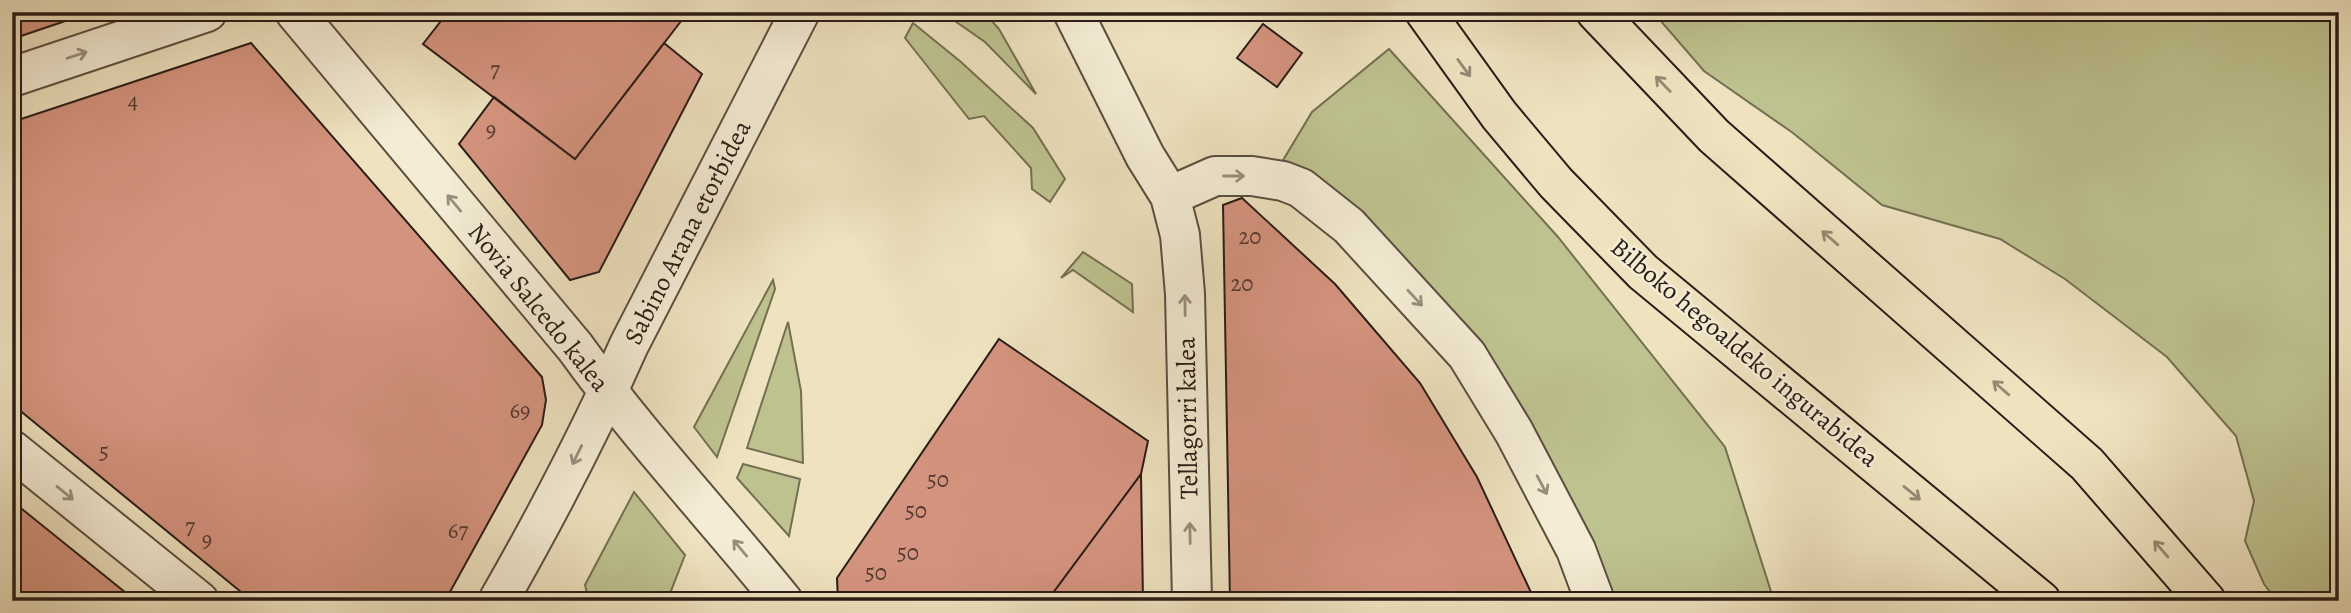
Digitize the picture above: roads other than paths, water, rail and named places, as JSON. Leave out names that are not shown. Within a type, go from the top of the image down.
[{"type":"highway","name":"Bilboko hegoaldeko ingurabidea","points":[[1425,12],[1507,125],[1556,183],[1643,272],[2041,601]]},
{"type":"highway","points":[[1596,12],[1714,136],[2087,464],[2206,601]]},
{"type":"street","points":[[12,77],[207,12]]},
{"type":"street","name":"Novia Salcedo kalea","points":[[295,12],[783,601]]},
{"type":"street","name":"Sabino Arana etorbidea","points":[[498,601],[548,513],[609,394],[629,345],[800,12]]},
{"type":"street","name":"Tellagorri kalea","points":[[1073,12],[1145,156],[1170,196],[1180,235],[1185,294],[1192,601]]},
{"type":"street","points":[[1170,196],[1215,176],[1252,176],[1283,181],[1301,188],[1349,226],[1467,355],[1514,432],[1576,550],[1595,601]]},
{"type":"street","points":[[12,450],[199,601]]}]
